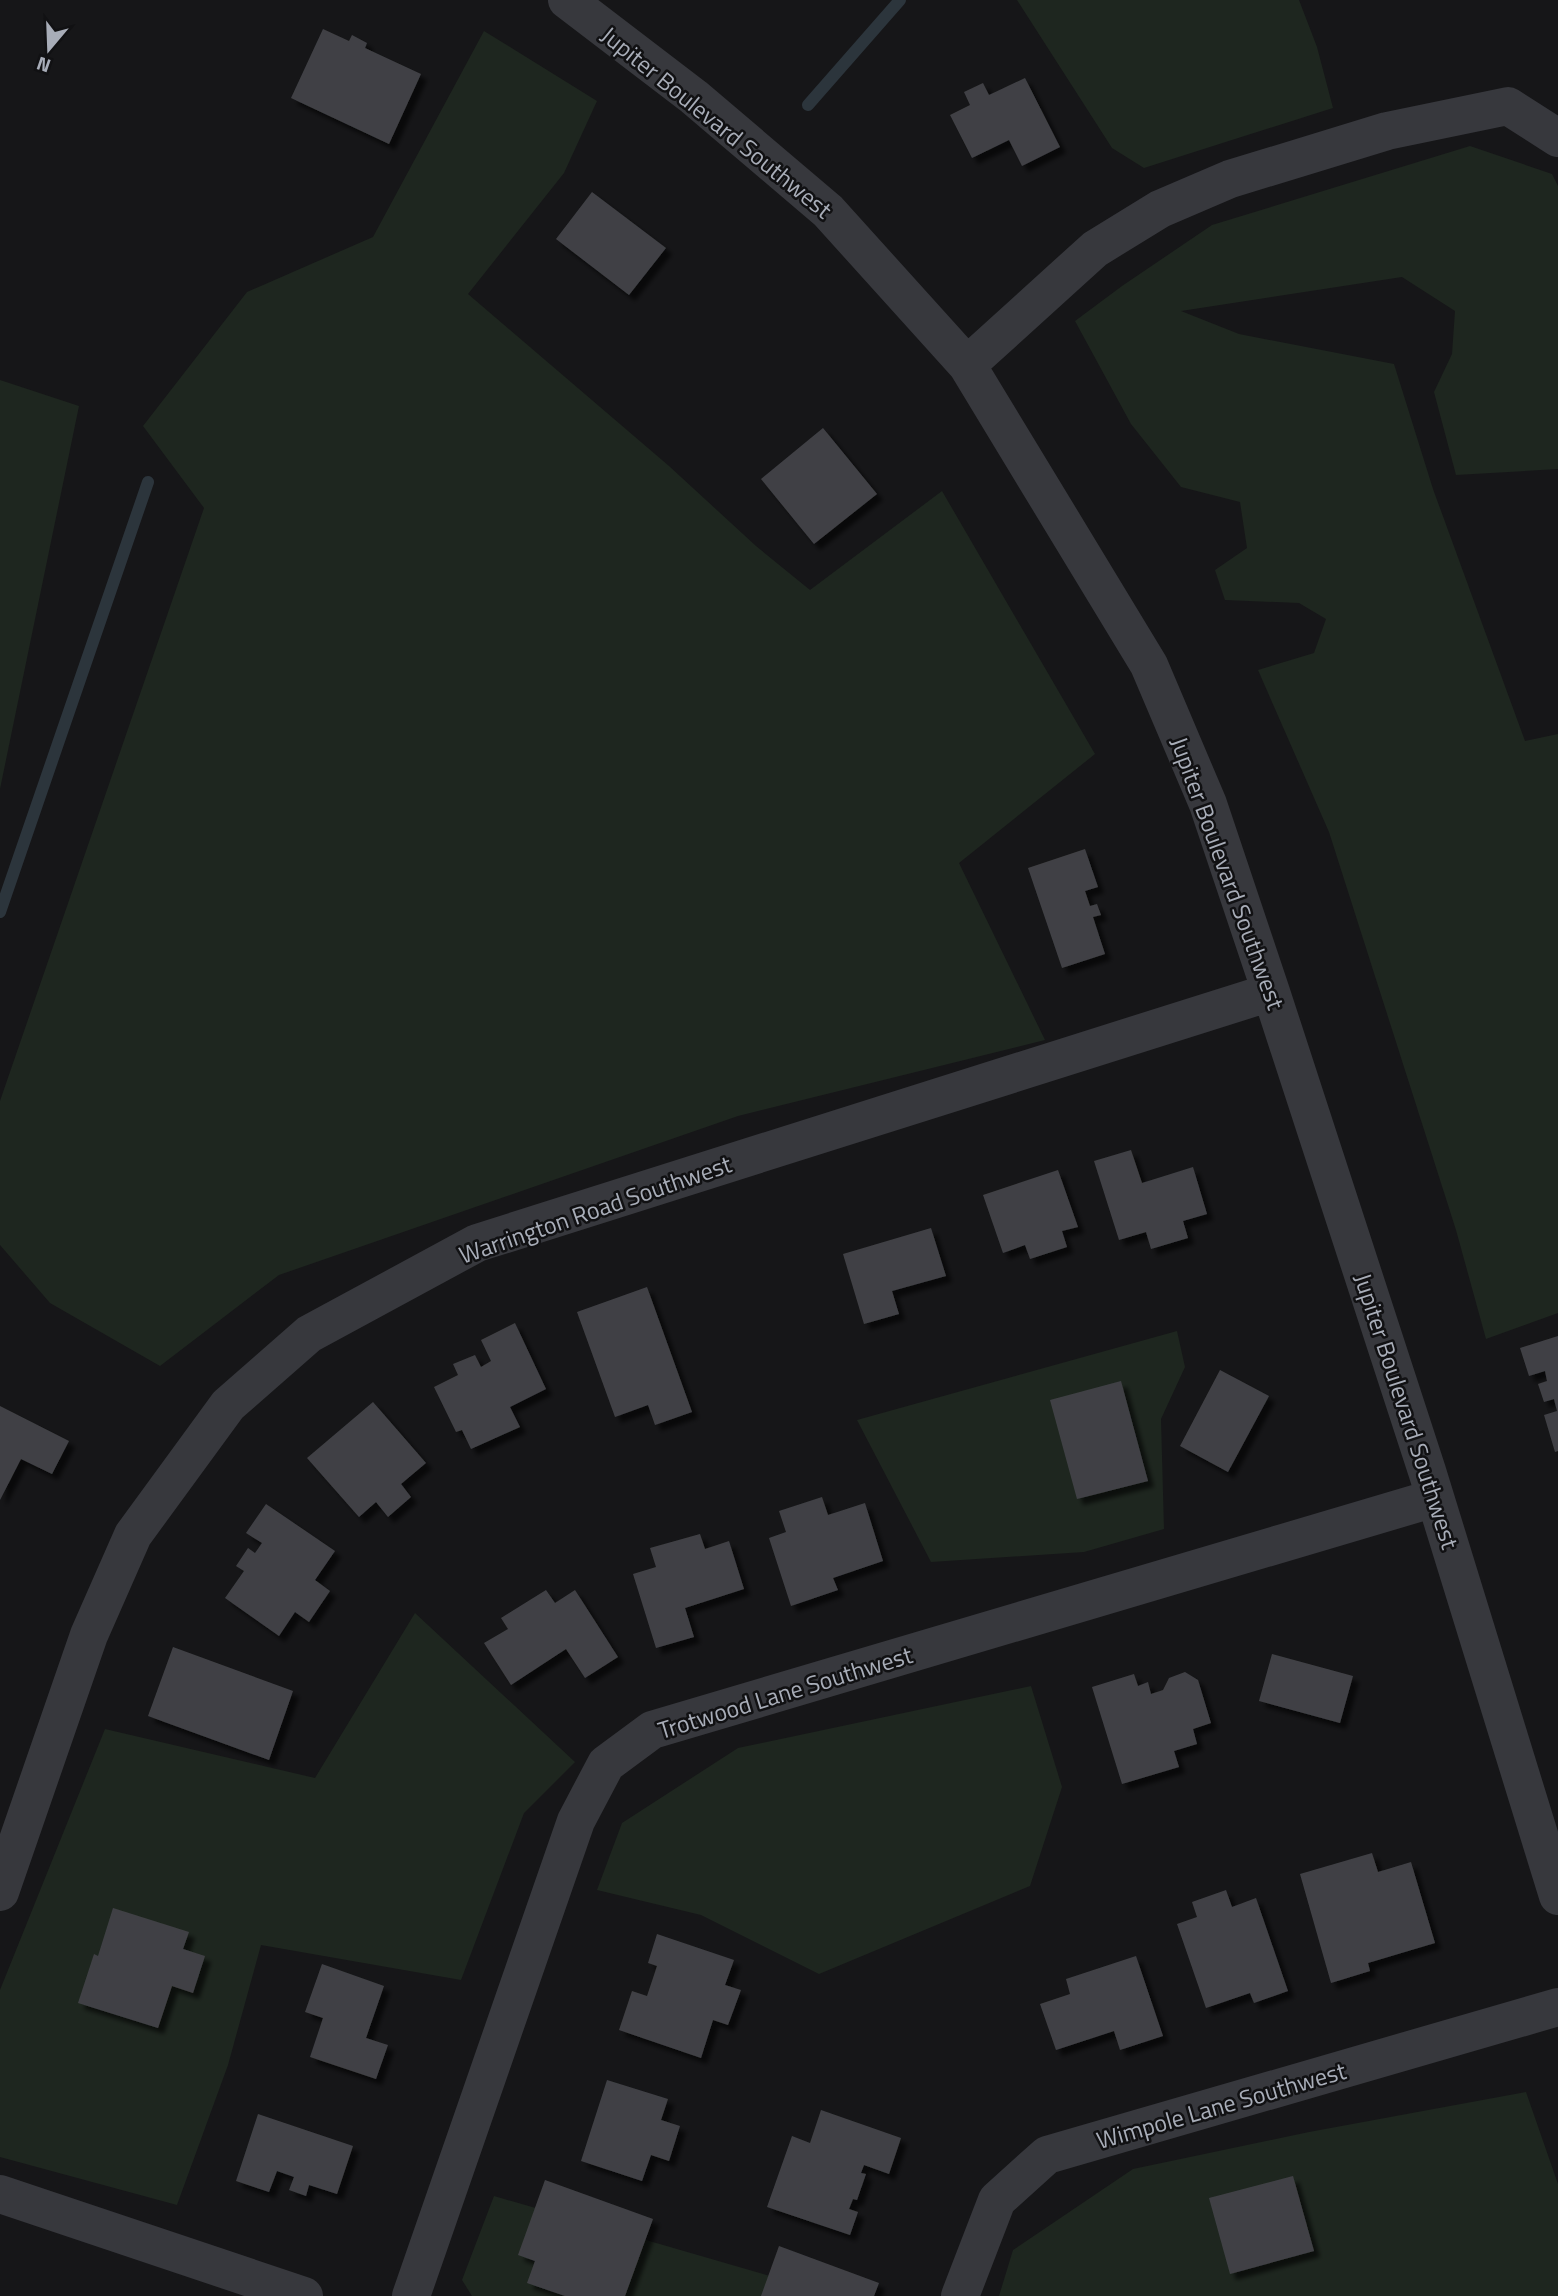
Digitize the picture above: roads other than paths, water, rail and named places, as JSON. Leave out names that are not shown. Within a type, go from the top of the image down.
[{"type":"street","name":"Jupiter Boulevard Southwest","points":[[567,0],[694,97],[828,211],[967,365],[1149,665],[1208,804],[1271,992],[1435,1498],[1558,1896]]},
{"type":"street","points":[[967,365],[1095,249],[1160,209],[1230,179],[1387,131],[1508,106],[1558,138]]},
{"type":"street","name":"Warrington Road Southwest","points":[[0,1892],[89,1635],[133,1535],[228,1405],[309,1334],[477,1243],[1271,992]]},
{"type":"street","name":"Trotwood Lane Southwest","points":[[411,2296],[576,1821],[606,1763],[652,1730],[1435,1498]]},
{"type":"street","name":"Wimpole Lane Southwest","points":[[960,2296],[997,2200],[1047,2155],[1558,2007]]},
{"type":"street","points":[[0,2194],[304,2296]]},
{"type":"waterway","points":[[808,105],[900,0]]},
{"type":"waterway","points":[[0,912],[148,482]]}]
